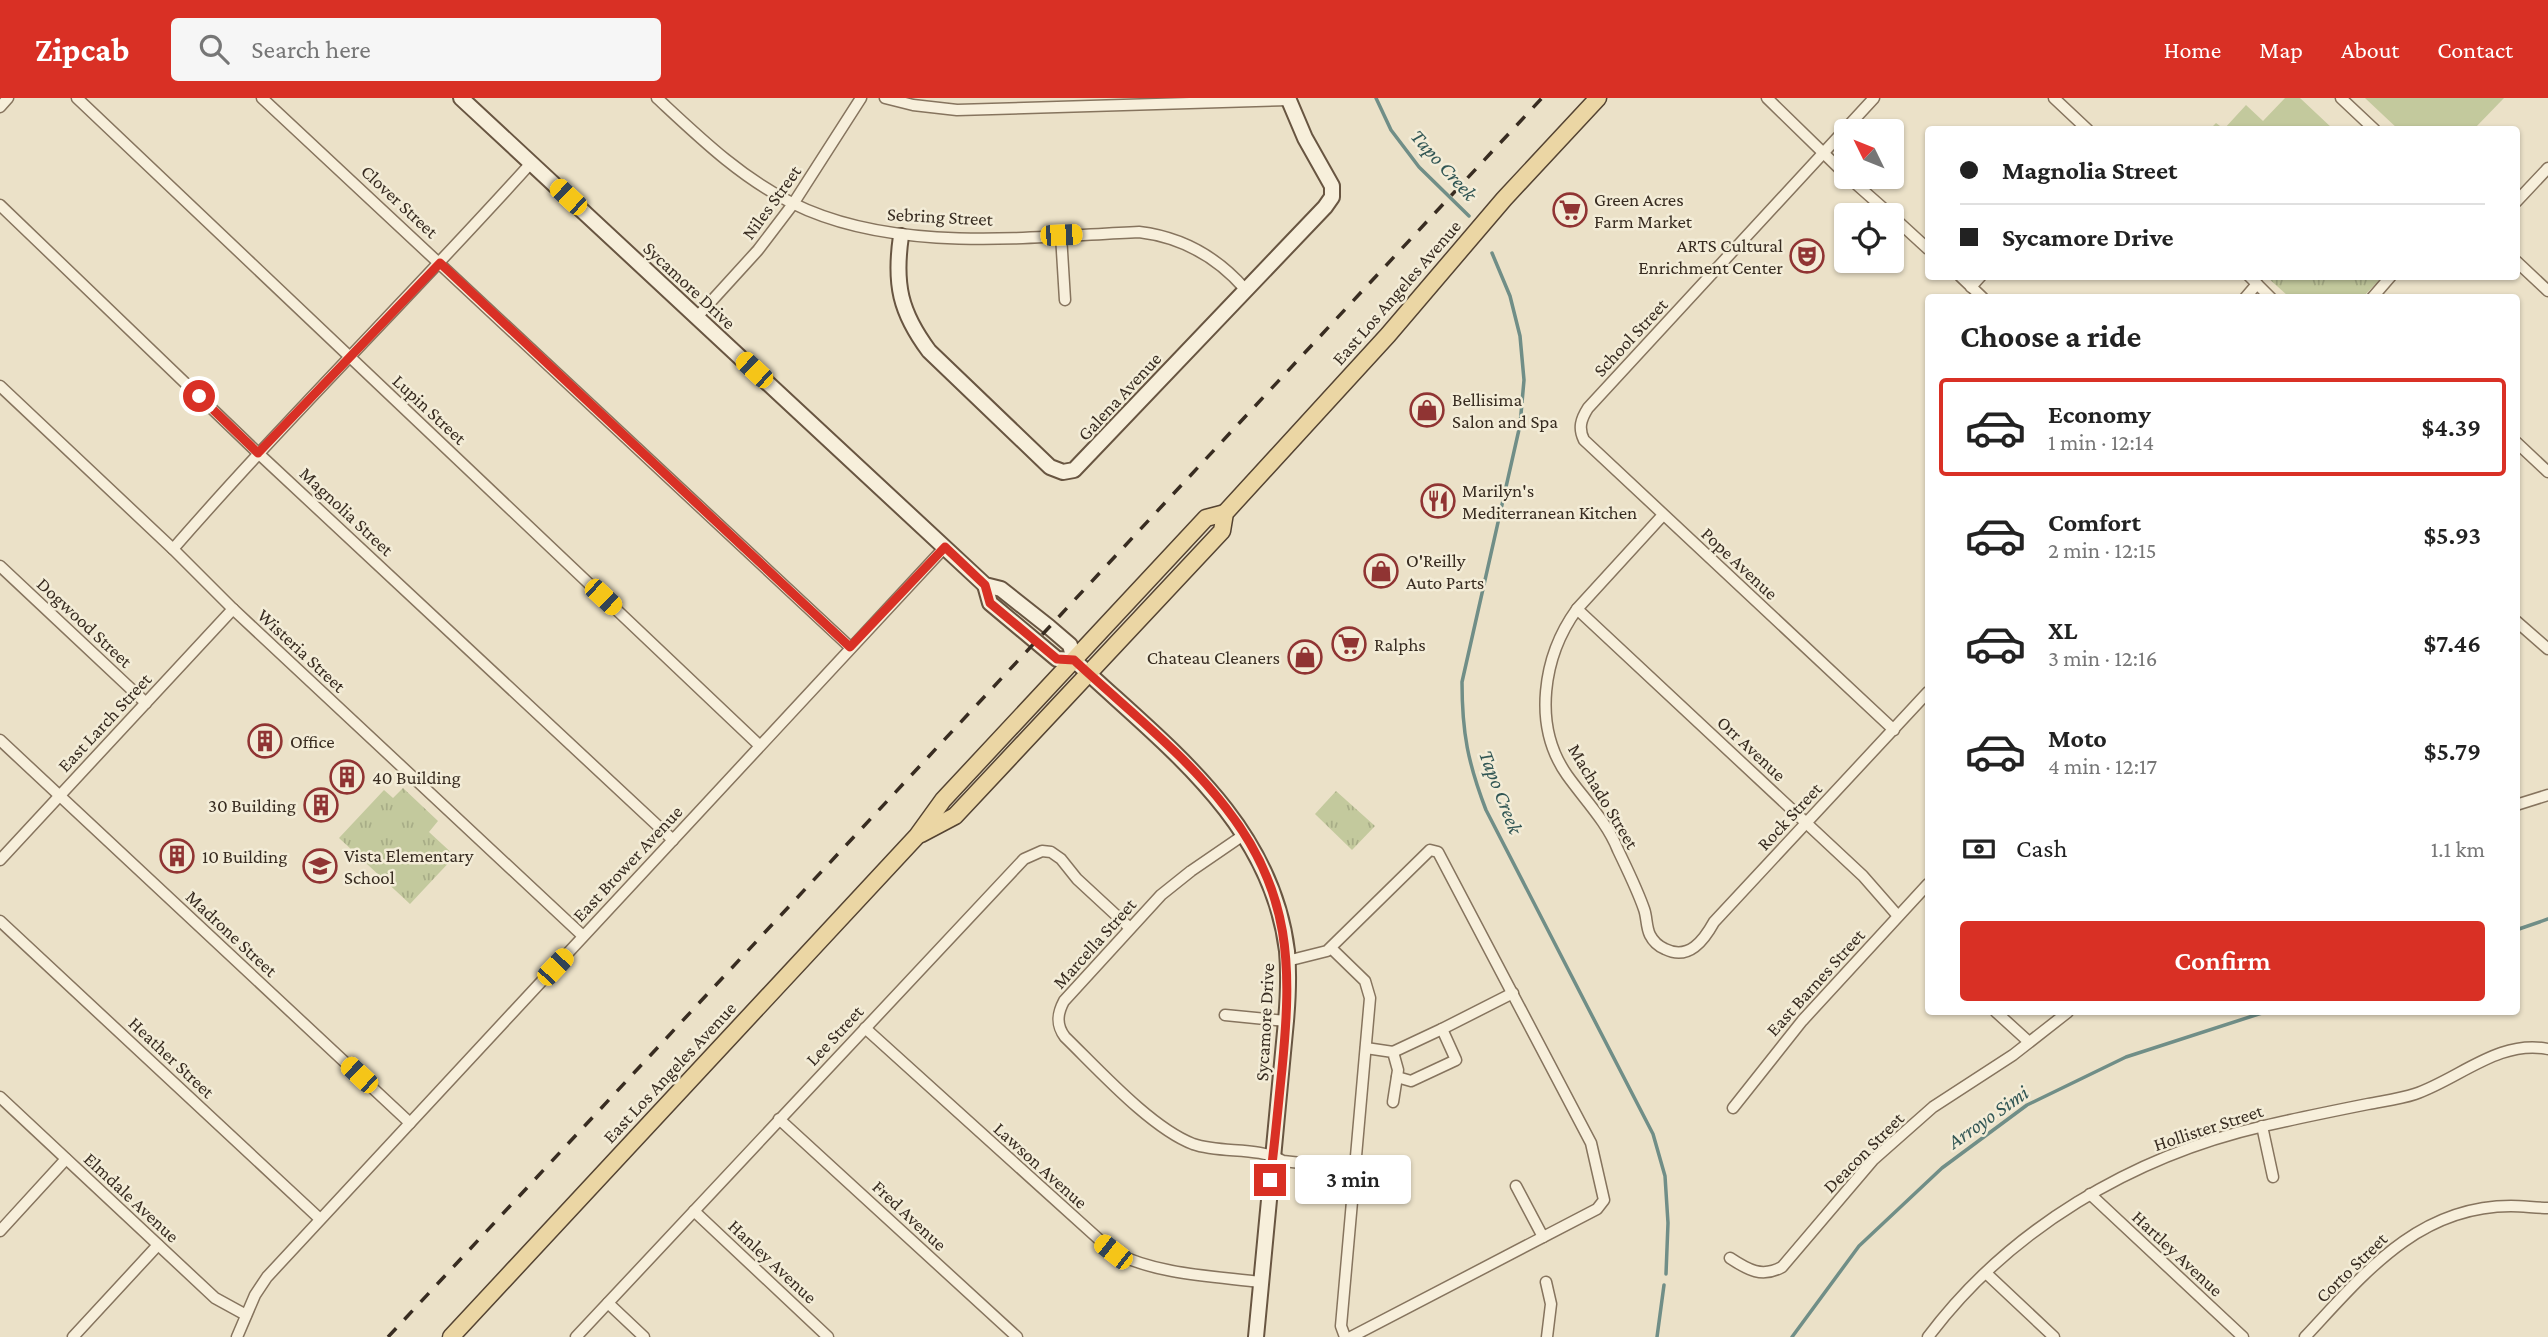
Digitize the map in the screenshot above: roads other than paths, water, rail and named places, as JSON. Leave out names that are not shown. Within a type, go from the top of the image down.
[{"type":"main road","name":"Sycamore Drive","points":[[461,98],[985,585],[1001,589],[1070,645],[1074,660],[1204,782],[1245,834],[1267,875],[1279,910],[1287,961],[1286,1021],[1256,1337]]},
{"type":"main road","name":"East Los Angeles Avenue","points":[[451,1337],[917,836],[943,800],[1206,518],[1225,513],[1371,354],[1504,200],[1598,98]]},
{"type":"main road","name":"Galena Avenue","points":[[901,236],[897,266],[900,293],[906,314],[917,335],[929,351],[1050,467],[1063,472],[1074,470],[1332,197],[1332,186],[1305,138],[1289,99]]},
{"type":"main road","name":"East Los Angeles Avenue","points":[[917,836],[954,816],[1222,531],[1225,513]]},
{"type":"street","points":[[0,107],[8,98]]},
{"type":"street","name":"Lupin Street","points":[[77,98],[759,745]]},
{"type":"street","name":"Clover Street","points":[[262,98],[850,647]]},
{"type":"street","name":"Sebring Street","points":[[657,98],[736,168],[793,204],[834,219],[901,236],[955,238],[1139,233],[1175,239],[1217,263],[1245,289]]},
{"type":"street","name":"Niles Street","points":[[697,317],[758,250],[793,204],[861,98]]},
{"type":"street","points":[[885,98],[913,105],[957,110],[1161,101],[1289,99]]},
{"type":"street","points":[[1767,98],[1834,165]]},
{"type":"street","name":"School Street","points":[[1584,414],[1874,98]]},
{"type":"street","points":[[2054,98],[2084,126]]},
{"type":"street","points":[[2341,98],[2371,126]]},
{"type":"street","points":[[173,549],[258,453],[440,263],[531,163]]},
{"type":"street","points":[[2520,198],[2548,168]]},
{"type":"street","points":[[1861,189],[1877,203]]},
{"type":"street","name":"Magnolia Street","points":[[0,205],[258,453],[673,839]]},
{"type":"street","points":[[1904,228],[1925,246]]},
{"type":"street","points":[[1061,235],[1065,300]]},
{"type":"street","points":[[2520,265],[2548,290]]},
{"type":"street","points":[[1964,280],[1979,294]]},
{"type":"street","points":[[1971,286],[1976,280]]},
{"type":"street","points":[[2253,280],[2267,294]]},
{"type":"street","points":[[2375,294],[2388,280]]},
{"type":"street","name":"Wisteria Street","points":[[0,386],[233,609],[583,936]]},
{"type":"street","name":"Pope Avenue","points":[[1584,414],[1580,427],[1584,440],[1894,730]]},
{"type":"street","points":[[2520,446],[2548,472]]},
{"type":"street","name":"Machado Street","points":[[1663,515],[1577,609],[1560,637],[1550,668],[1545,703],[1549,736],[1565,772],[1616,844],[1644,911],[1649,933],[1657,944],[1672,952]]},
{"type":"street","name":"East Brower Avenue","points":[[237,1337],[267,1277],[945,547]]},
{"type":"street","name":"Dogwood Street","points":[[0,566],[146,703]]},
{"type":"street","name":"East Larch Street","points":[[0,860],[233,609]]},
{"type":"street","name":"Orr Avenue","points":[[1577,609],[1863,876],[1898,916]]},
{"type":"street","points":[[2520,624],[2548,649]]},
{"type":"street","name":"Rock Street","points":[[1672,952],[1690,950],[1699,945],[1714,922],[1925,695]]},
{"type":"street","name":"Madrone Street","points":[[0,740],[410,1123]]},
{"type":"street","points":[[2520,804],[2548,795]]},
{"type":"street","name":"Marcella Street","points":[[1245,834],[1169,889],[1064,1001],[1058,1016],[1062,1033],[1151,1118],[1173,1134],[1210,1148],[1273,1155]]},
{"type":"street","points":[[1287,961],[1327,951],[1430,850],[1438,852],[1591,1143],[1604,1200],[1597,1209],[1351,1337]]},
{"type":"street","name":"Lee Street","points":[[576,1337],[1024,859],[1042,851],[1051,852],[1130,928]]},
{"type":"street","name":"East Barnes Street","points":[[1732,1108],[1802,1021],[1925,887]]},
{"type":"street","name":"Heather Street","points":[[0,920],[320,1219]]},
{"type":"street","points":[[1331,948],[1365,981],[1370,998],[1341,1326],[1345,1337]]},
{"type":"street","points":[[1366,1048],[1392,1052],[1513,993]]},
{"type":"street","points":[[1225,1015],[1286,1021]]},
{"type":"street","points":[[1999,1015],[2029,1042]]},
{"type":"street","name":"Deacon Street","points":[[1730,1258],[1762,1274],[1782,1267],[1873,1160],[1933,1107],[2013,1055],[2064,1015]]},
{"type":"street","name":"Lawson Avenue","points":[[865,1028],[1113,1252],[1135,1263],[1159,1270],[1261,1282]]},
{"type":"street","points":[[1397,1077],[1411,1081],[1456,1060],[1441,1029]]},
{"type":"street","name":"Hollister Street","points":[[1928,1337],[1986,1273],[2037,1229],[2128,1173],[2173,1153],[2262,1126],[2413,1094],[2441,1083],[2494,1055],[2519,1048],[2548,1049]]},
{"type":"street","points":[[1392,1052],[1398,1070],[1393,1102]]},
{"type":"street","name":"Elmdale Avenue","points":[[0,1097],[215,1298],[246,1315]]},
{"type":"street","name":"Fred Avenue","points":[[779,1119],[1017,1337]]},
{"type":"street","points":[[2262,1126],[2273,1177]]},
{"type":"street","points":[[1273,1155],[1283,1161],[1355,1169]]},
{"type":"street","points":[[0,1231],[66,1159]]},
{"type":"street","points":[[1516,1186],[1543,1237]]},
{"type":"street","name":"Hartley Avenue","points":[[2090,1194],[2243,1337]]},
{"type":"street","name":"Corto Street","points":[[2305,1337],[2376,1261],[2402,1241],[2432,1224],[2492,1207],[2548,1208]]},
{"type":"street","name":"Hanley Avenue","points":[[694,1211],[828,1337]]},
{"type":"street","points":[[73,1337],[158,1245]]},
{"type":"street","points":[[1986,1273],[2054,1337]]},
{"type":"street","points":[[1546,1282],[1551,1304],[1547,1337]]},
{"type":"street","points":[[608,1303],[644,1337]]},
{"type":"waterway","name":"Tapo Creek","points":[[1376,98],[1391,130],[1419,167],[1469,216]]},
{"type":"waterway","name":"Tapo Creek","points":[[1492,253],[1510,296],[1520,336],[1524,380],[1520,425],[1462,682],[1467,748],[1486,810],[1653,1134],[1665,1176],[1668,1223],[1666,1274]]},
{"type":"waterway","name":"Arroyo Simi","points":[[2520,929],[2548,919]]},
{"type":"waterway","name":"Arroyo Simi","points":[[1792,1337],[1859,1246],[1942,1168],[2027,1105],[2126,1057],[2256,1015]]},
{"type":"waterway","name":"Tapo Creek","points":[[1657,1337],[1664,1285]]},
{"type":"railway","points":[[388,1337],[1542,98]]},
{"type":"place","name":"Green Acres Farm Market","points":[[1570,210]]},
{"type":"place","name":"ARTS Cultural Enrichment Center","points":[[1807,256]]},
{"type":"place","name":"Bellisima Salon and Spa","points":[[1427,410]]},
{"type":"place","name":"Marilyn's Mediterranean Kitchen","points":[[1438,501]]},
{"type":"place","name":"O'Reilly Auto Parts","points":[[1381,571]]},
{"type":"place","name":"Ralphs","points":[[1349,644]]},
{"type":"place","name":"Chateau Cleaners","points":[[1305,657]]},
{"type":"place","name":"Office","points":[[265,741]]},
{"type":"place","name":"40 Building","points":[[347,777]]},
{"type":"place","name":"30 Building","points":[[321,805]]},
{"type":"place","name":"10 Building","points":[[177,856]]},
{"type":"place","name":"Vista Elementary School","points":[[320,866]]}]
